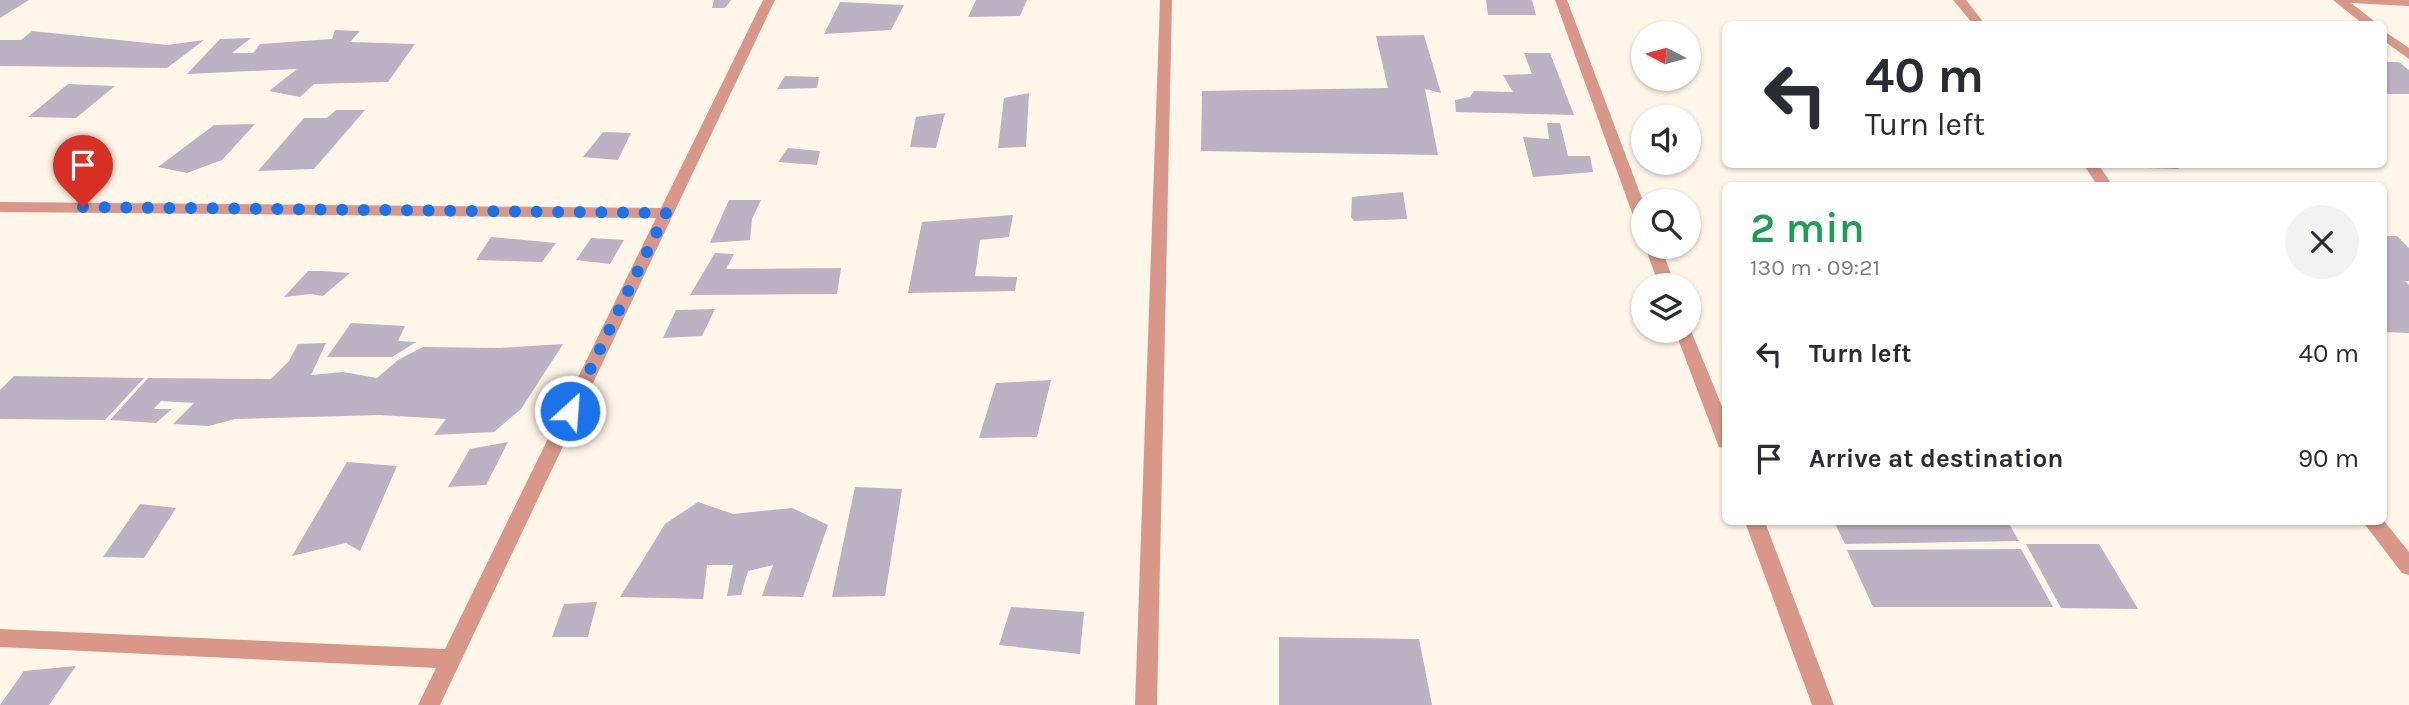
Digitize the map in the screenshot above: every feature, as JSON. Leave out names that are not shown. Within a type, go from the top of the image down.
[{"type":"street","points":[[429,705],[769,0]]},
{"type":"street","points":[[1146,705],[1166,0]]},
{"type":"street","points":[[1561,0],[1631,189]]},
{"type":"street","points":[[1959,0],[1976,21]]},
{"type":"street","points":[[2339,0],[2367,21]]},
{"type":"street","points":[[2354,0],[2409,2]]},
{"type":"street","points":[[2387,37],[2409,55]]},
{"type":"street","points":[[0,207],[666,213]]},
{"type":"street","points":[[1689,343],[1722,431]]},
{"type":"street","points":[[1756,525],[1823,705]]},
{"type":"street","points":[[2375,525],[2409,567]]},
{"type":"street","points":[[0,638],[450,659]]},
{"type":"building","points":[[0,0],[29,0],[0,18]]},
{"type":"building","points":[[714,0],[731,0],[725,8],[712,8]]},
{"type":"building","points":[[976,0],[1027,0],[1020,16],[968,17]]},
{"type":"building","points":[[1486,0],[1532,0],[1536,15],[1488,15]]},
{"type":"building","points":[[840,2],[904,5],[891,30],[824,34]]},
{"type":"building","points":[[335,30],[360,31],[350,42],[415,44],[388,82],[314,84],[300,97],[269,91],[297,69],[187,74],[220,39],[251,38],[232,53],[253,53],[260,44],[332,39]]},
{"type":"building","points":[[32,31],[167,45],[204,40],[167,68],[0,66],[0,40],[21,40]]},
{"type":"building","points":[[1424,35],[1441,93],[1425,89],[1438,155],[1201,151],[1202,91],[1388,88],[1376,36]]},
{"type":"building","points":[[1524,53],[1550,53],[1574,115],[1456,112],[1455,100],[1470,97],[1474,91],[1513,92],[1503,75],[1532,74]]},
{"type":"building","points":[[2387,62],[2399,62],[2409,70],[2409,94],[2387,94]]},
{"type":"building","points":[[785,76],[819,77],[817,88],[777,89]]},
{"type":"building","points":[[68,84],[115,86],[76,118],[28,117]]},
{"type":"building","points":[[1029,93],[1026,147],[998,148],[1004,98]]},
{"type":"building","points":[[336,110],[365,110],[314,169],[258,171],[304,118],[327,118]]},
{"type":"building","points":[[945,113],[936,148],[910,147],[916,117]]},
{"type":"building","points":[[1547,123],[1560,123],[1568,156],[1590,156],[1593,172],[1533,177],[1523,137],[1549,139]]},
{"type":"building","points":[[255,124],[222,160],[187,173],[158,167],[214,125]]},
{"type":"building","points":[[603,132],[631,133],[618,160],[583,157]]},
{"type":"building","points":[[788,148],[820,151],[817,165],[778,162]]},
{"type":"building","points":[[1403,192],[1407,219],[1354,221],[1351,217],[1352,197]]},
{"type":"building","points":[[729,200],[761,200],[752,219],[750,240],[710,243]]},
{"type":"building","points":[[1013,215],[1009,237],[980,240],[975,276],[1017,277],[1015,291],[908,293],[922,222]]},
{"type":"building","points":[[2387,236],[2397,236],[2409,248],[2409,281],[2405,281],[2409,285],[2409,333],[2387,332]]},
{"type":"building","points":[[491,237],[556,243],[542,262],[476,260]]},
{"type":"building","points":[[591,238],[624,240],[610,264],[576,260]]},
{"type":"building","points":[[715,253],[734,254],[726,269],[841,268],[837,294],[690,295]]},
{"type":"building","points":[[308,271],[350,273],[323,296],[311,294],[284,297]]},
{"type":"building","points":[[715,309],[702,336],[663,338],[676,310]]},
{"type":"building","points":[[351,323],[405,326],[398,341],[416,342],[392,357],[327,357]]},
{"type":"building","points":[[326,343],[311,375],[343,372],[377,378],[398,360],[423,347],[499,348],[563,344],[521,409],[494,432],[434,435],[446,419],[380,415],[235,419],[209,426],[173,424],[194,403],[161,401],[154,409],[172,409],[156,423],[110,420],[148,378],[271,379],[289,361],[298,344]]},
{"type":"building","points":[[14,376],[144,378],[105,420],[0,419],[0,390]]},
{"type":"building","points":[[1051,380],[1037,437],[979,438],[996,383]]},
{"type":"building","points":[[508,442],[486,485],[448,487],[470,449]]},
{"type":"building","points":[[347,462],[397,466],[360,551],[346,543],[292,556]]},
{"type":"building","points":[[855,487],[902,489],[885,596],[832,597]]},
{"type":"building","points":[[698,502],[733,514],[792,508],[828,525],[803,597],[762,596],[773,565],[748,571],[741,595],[727,596],[733,565],[707,565],[703,599],[620,597],[665,524]]},
{"type":"building","points":[[140,504],[176,508],[144,558],[103,557]]},
{"type":"building","points":[[1836,525],[2010,525],[2019,541],[1845,544]]},
{"type":"building","points":[[2026,544],[2099,544],[2138,609],[2061,608]]},
{"type":"building","points":[[2021,549],[2053,607],[1873,607],[1847,550]]},
{"type":"building","points":[[597,602],[588,637],[552,637],[564,604]]},
{"type":"building","points":[[1011,607],[1084,612],[1080,654],[999,645]]},
{"type":"building","points":[[1279,637],[1419,639],[1432,705],[1279,705]]},
{"type":"building","points":[[76,666],[49,705],[0,705],[24,671]]},
{"type":"route","points":[[83,207],[666,213],[570,411]]}]
